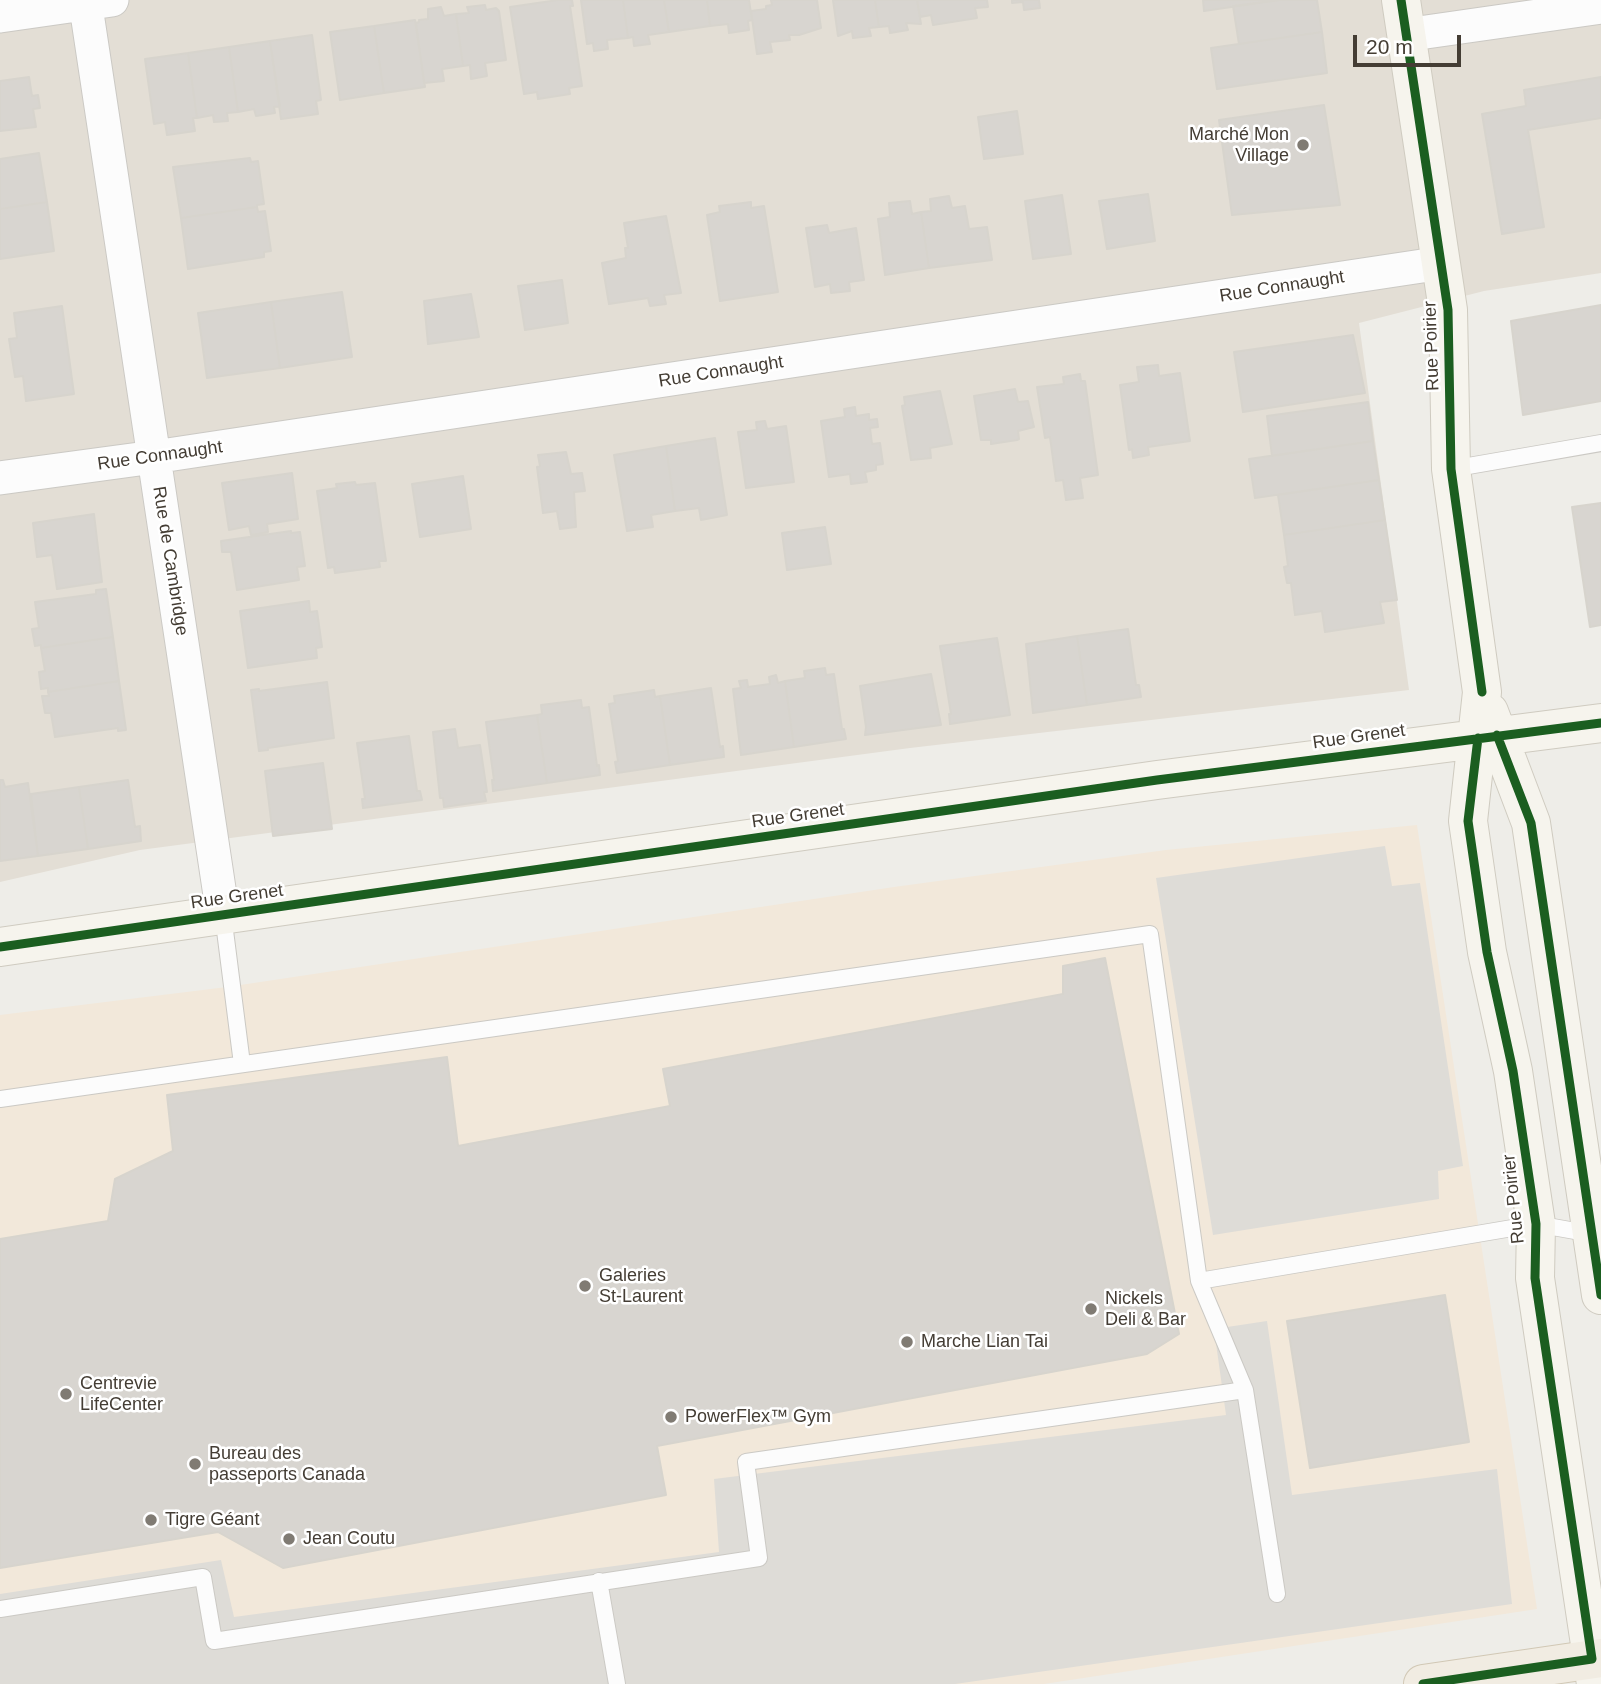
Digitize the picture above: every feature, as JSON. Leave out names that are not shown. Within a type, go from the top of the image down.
[{"type":"main road","points":[[1423,1684],[1596,1667]]},
{"type":"street","points":[[0,16],[94,1]]},
{"type":"street","name":"Rue de Cambridge","points":[[94,1],[154,457],[223,915]]},
{"type":"street","points":[[1403,17],[1601,7]]},
{"type":"street","name":"Rue Poirier","points":[[1403,17],[1448,310],[1451,469],[1487,737],[1468,821],[1487,952],[1513,1071],[1536,1224],[1535,1278],[1596,1667]]},
{"type":"street","name":"Rue Connaught","points":[[0,478],[1442,263]]},
{"type":"street","name":"Rue Grenet","points":[[0,947],[1157,780],[1601,723]]},
{"type":"street","name":"Rue Poirier","points":[[1487,737],[1531,824],[1597,1234],[1601,1295]]},
{"type":"lane","points":[[1451,469],[1601,443]]},
{"type":"lane","points":[[223,915],[242,1064]]},
{"type":"lane","points":[[0,1099],[1150,934],[1199,1280],[1245,1390],[1277,1594]]},
{"type":"lane","points":[[1199,1280],[1536,1224],[1597,1234]]},
{"type":"lane","points":[[0,1609],[203,1577],[214,1641],[759,1558],[746,1462],[1245,1390]]},
{"type":"lane","points":[[599,1581],[617,1684]]},
{"type":"shaded area","points":[[0,0],[1601,0],[1601,273],[1484,291],[1359,323],[1409,690],[910,748],[140,850],[0,882]]},
{"type":"shaded area","points":[[1417,825],[1537,1609],[1044,1684],[0,1684],[0,1015],[227,987],[894,887],[1166,850]]},
{"type":"shaded area","points":[[1385,846],[1392,886],[1420,883],[1463,1166],[1438,1171],[1439,1199],[1213,1235],[1156,878]]},
{"type":"shaded area","points":[[1267,1321],[1292,1495],[1497,1469],[1512,1604],[955,1684],[0,1684],[0,1594],[221,1560],[234,1617],[719,1552],[714,1479],[1226,1415],[1214,1329]]},
{"type":"building","points":[[572,0],[573,6],[570,6],[582,86],[569,88],[570,94],[538,99],[537,92],[524,94],[510,7]]},
{"type":"building","points":[[581,0],[623,0],[628,38],[607,40],[608,49],[594,51],[593,43],[587,44]]},
{"type":"building","points":[[623,0],[664,0],[669,32],[648,35],[650,44],[634,46],[633,37],[628,38]]},
{"type":"building","points":[[664,0],[707,0],[710,26],[669,32]]},
{"type":"building","points":[[707,0],[749,0],[752,20],[748,21],[749,30],[729,33],[728,24],[710,26]]},
{"type":"building","points":[[771,0],[817,0],[821,28],[799,35],[789,35],[790,40],[770,42],[772,52],[757,54],[751,11],[766,9],[766,6],[772,5]]},
{"type":"building","points":[[833,0],[875,0],[879,27],[869,28],[871,36],[853,38],[852,31],[838,36]]},
{"type":"building","points":[[875,0],[917,0],[921,24],[906,23],[908,30],[890,33],[889,26],[879,27]]},
{"type":"building","points":[[917,0],[987,0],[988,7],[975,8],[977,18],[933,25],[931,15],[920,17]]},
{"type":"building","points":[[1012,0],[1039,0],[1040,8],[1024,10],[1023,2],[1012,3]]},
{"type":"building","points":[[1203,0],[1279,0],[1204,11]]},
{"type":"building","points":[[1279,0],[1317,0],[1322,32],[1239,44],[1233,6]]},
{"type":"building","points":[[485,5],[486,10],[496,8],[499,11],[506,60],[485,63],[487,76],[471,79],[470,65],[463,66],[456,14],[469,13],[467,7]]},
{"type":"building","points":[[441,7],[444,16],[456,14],[463,66],[442,69],[444,81],[424,83],[416,23],[428,19],[428,9]]},
{"type":"building","points":[[415,20],[425,87],[384,93],[374,26]]},
{"type":"building","points":[[374,26],[384,93],[340,100],[330,32]]},
{"type":"building","points":[[1322,32],[1327,73],[1217,89],[1211,48]]},
{"type":"building","points":[[312,35],[321,100],[316,101],[318,114],[281,119],[270,41]]},
{"type":"building","points":[[270,41],[280,106],[274,107],[275,113],[256,116],[254,109],[238,112],[229,47]]},
{"type":"building","points":[[229,47],[238,112],[227,113],[228,121],[214,122],[213,115],[197,118],[188,53]]},
{"type":"building","points":[[188,53],[197,118],[193,118],[195,131],[167,135],[165,122],[154,124],[145,59]]},
{"type":"building","points":[[29,77],[32,96],[38,95],[40,108],[33,109],[36,127],[0,131],[0,81]]},
{"type":"building","points":[[1601,77],[1601,118],[1528,130],[1544,227],[1502,234],[1482,114],[1526,106],[1524,90]]},
{"type":"building","points":[[1324,105],[1340,205],[1232,215],[1219,120]]},
{"type":"building","points":[[1017,111],[1023,154],[984,159],[978,117]]},
{"type":"building","points":[[39,153],[47,202],[0,209],[0,159]]},
{"type":"building","points":[[250,158],[251,162],[258,161],[264,204],[181,218],[173,167]]},
{"type":"building","points":[[1148,194],[1155,241],[1107,249],[1099,201]]},
{"type":"building","points":[[1062,195],[1071,254],[1033,259],[1025,201]]},
{"type":"building","points":[[949,196],[952,208],[965,206],[969,229],[987,227],[992,260],[929,268],[921,212],[931,211],[930,199]]},
{"type":"building","points":[[910,201],[912,214],[921,212],[929,268],[885,275],[878,219],[890,217],[889,203]]},
{"type":"building","points":[[47,202],[54,251],[0,259],[0,209]]},
{"type":"building","points":[[751,202],[751,208],[764,206],[778,292],[720,301],[707,215],[720,212],[719,206]]},
{"type":"building","points":[[257,207],[258,212],[265,211],[271,251],[264,252],[264,257],[188,269],[181,218]]},
{"type":"building","points":[[666,216],[681,293],[664,295],[666,304],[650,306],[648,298],[609,304],[602,263],[626,258],[625,248],[628,248],[624,223]]},
{"type":"building","points":[[827,225],[829,233],[856,228],[864,280],[849,282],[850,291],[831,293],[830,284],[815,287],[806,228]]},
{"type":"building","points":[[562,280],[568,323],[525,330],[518,286]]},
{"type":"building","points":[[342,292],[352,357],[280,368],[271,302]]},
{"type":"building","points":[[471,294],[479,337],[428,344],[424,301]]},
{"type":"building","points":[[271,302],[280,368],[207,378],[198,313]]},
{"type":"building","points":[[1601,305],[1601,401],[1523,415],[1511,321]]},
{"type":"building","points":[[62,306],[74,394],[26,401],[23,376],[15,377],[9,339],[17,338],[14,313]]},
{"type":"building","points":[[1353,335],[1365,393],[1243,412],[1234,352]]},
{"type":"building","points":[[1158,365],[1159,376],[1180,373],[1190,441],[1148,447],[1149,455],[1133,458],[1132,449],[1129,450],[1120,385],[1139,382],[1137,367]]},
{"type":"building","points":[[1080,374],[1081,381],[1085,381],[1098,475],[1080,478],[1083,498],[1066,500],[1063,480],[1056,481],[1050,437],[1045,438],[1037,387],[1064,384],[1063,377]]},
{"type":"building","points":[[1015,389],[1018,402],[1028,401],[1034,427],[1018,431],[1017,440],[991,444],[991,440],[981,440],[974,396]]},
{"type":"building","points":[[940,391],[952,444],[930,448],[931,458],[911,460],[902,406],[905,405],[904,397]]},
{"type":"building","points":[[1368,402],[1373,441],[1272,456],[1267,416]]},
{"type":"building","points":[[855,407],[856,416],[869,414],[869,420],[877,419],[878,427],[870,428],[872,444],[880,443],[883,464],[876,465],[876,470],[865,472],[867,482],[851,484],[850,474],[829,477],[821,421],[845,417],[844,409]]},
{"type":"building","points":[[765,421],[767,429],[786,426],[794,482],[746,488],[738,432],[757,430],[756,422]]},
{"type":"building","points":[[715,438],[727,515],[701,520],[699,508],[675,511],[666,446]]},
{"type":"building","points":[[1373,441],[1379,480],[1255,498],[1249,459]]},
{"type":"building","points":[[666,446],[675,511],[651,515],[653,527],[627,531],[614,455]]},
{"type":"building","points":[[566,452],[571,474],[582,473],[585,491],[574,492],[576,527],[560,529],[557,511],[543,513],[537,467],[540,466],[538,455]]},
{"type":"building","points":[[292,473],[298,519],[267,524],[268,532],[251,535],[249,526],[229,530],[222,483]]},
{"type":"building","points":[[463,476],[471,529],[420,537],[412,484]]},
{"type":"building","points":[[1379,480],[1385,520],[1284,535],[1278,495]]},
{"type":"building","points":[[355,482],[356,485],[375,483],[386,561],[379,561],[380,567],[335,573],[334,567],[328,568],[317,491],[337,488],[336,484]]},
{"type":"building","points":[[1601,503],[1601,625],[1590,627],[1572,507]]},
{"type":"building","points":[[94,514],[102,582],[57,589],[52,555],[37,557],[33,523]]},
{"type":"building","points":[[1385,520],[1397,600],[1380,602],[1384,623],[1325,632],[1322,611],[1295,615],[1291,583],[1287,583],[1284,567],[1288,566],[1284,535]]},
{"type":"building","points":[[825,527],[831,564],[787,570],[782,533]]},
{"type":"building","points":[[300,532],[305,566],[297,567],[299,580],[237,590],[231,552],[222,552],[221,541]]},
{"type":"building","points":[[106,589],[113,637],[41,648],[41,645],[35,646],[32,629],[39,628],[35,602],[96,594],[96,590]]},
{"type":"building","points":[[309,601],[310,612],[317,611],[322,647],[316,648],[317,658],[248,668],[240,611]]},
{"type":"building","points":[[1128,629],[1136,685],[1139,685],[1141,697],[1087,705],[1077,636]]},
{"type":"building","points":[[1077,636],[1087,705],[1033,713],[1026,644]]},
{"type":"building","points":[[113,637],[119,681],[48,692],[48,688],[41,689],[39,672],[45,671],[41,648]]},
{"type":"building","points":[[997,638],[1010,715],[950,724],[951,714],[940,646]]},
{"type":"building","points":[[825,668],[826,675],[834,674],[842,729],[846,739],[794,747],[785,681],[805,678],[804,671]]},
{"type":"building","points":[[931,674],[941,725],[865,735],[860,686]]},
{"type":"building","points":[[776,675],[778,683],[785,681],[794,747],[741,755],[733,689],[741,688],[739,681],[747,680],[748,687],[770,684],[769,677]]},
{"type":"building","points":[[119,681],[126,730],[118,731],[118,728],[55,737],[51,713],[45,713],[42,696],[49,696],[48,692]]},
{"type":"building","points":[[327,682],[334,738],[259,751],[251,690]]},
{"type":"building","points":[[711,688],[724,757],[670,765],[660,696]]},
{"type":"building","points":[[654,690],[655,697],[660,696],[670,765],[617,773],[615,762],[618,761],[609,704],[615,703],[614,696]]},
{"type":"building","points":[[581,700],[582,708],[589,707],[600,775],[547,783],[537,715],[542,714],[541,705]]},
{"type":"building","points":[[537,715],[547,783],[493,791],[494,780],[486,722]]},
{"type":"building","points":[[455,729],[458,748],[480,745],[486,801],[444,807],[443,798],[440,798],[433,732]]},
{"type":"building","points":[[409,736],[417,791],[420,791],[422,800],[363,808],[362,799],[365,799],[357,743]]},
{"type":"building","points":[[323,763],[332,829],[273,836],[265,771]]},
{"type":"building","points":[[0,780],[3,780],[5,787],[28,783],[38,856],[0,861]]},
{"type":"building","points":[[128,780],[135,827],[140,826],[141,841],[88,849],[79,787]]},
{"type":"building","points":[[79,787],[88,849],[38,856],[31,794]]},
{"type":"building","name":"Galeries St-Laurent","points":[[1105,958],[1179,1334],[1147,1354],[657,1446],[666,1495],[283,1568],[218,1532],[0,1568],[0,1239],[108,1221],[115,1179],[173,1151],[167,1095],[447,1057],[458,1146],[670,1106],[663,1069],[1063,994],[1063,966]]},
{"type":"building","points":[[1445,1295],[1469,1442],[1310,1468],[1287,1321]]},
{"type":"cycle path","points":[[1401,0],[1448,310],[1451,469],[1482,692]]},
{"type":"cycle path","points":[[0,947],[1157,780],[1601,723]]},
{"type":"cycle path","points":[[1497,735],[1531,823],[1601,1295]]},
{"type":"cycle path","points":[[1423,1684],[1592,1659],[1535,1278],[1536,1224],[1513,1071],[1487,952],[1468,821],[1478,738]]},
{"type":"place","name":"Marché Mon Village","points":[[1303,145]]},
{"type":"place","name":"Galeries St-Laurent","points":[[585,1286]]},
{"type":"place","name":"Nickels Deli & Bar","points":[[1091,1309]]},
{"type":"place","name":"Marche Lian Tai","points":[[907,1342]]},
{"type":"place","name":"Centrevie LifeCenter","points":[[66,1394]]},
{"type":"place","name":"PowerFlex™ Gym","points":[[671,1417]]},
{"type":"place","name":"Bureau des passeports Canada","points":[[195,1464]]},
{"type":"place","name":"Tigre Géant","points":[[151,1520]]},
{"type":"place","name":"Jean Coutu","points":[[289,1539]]}]
